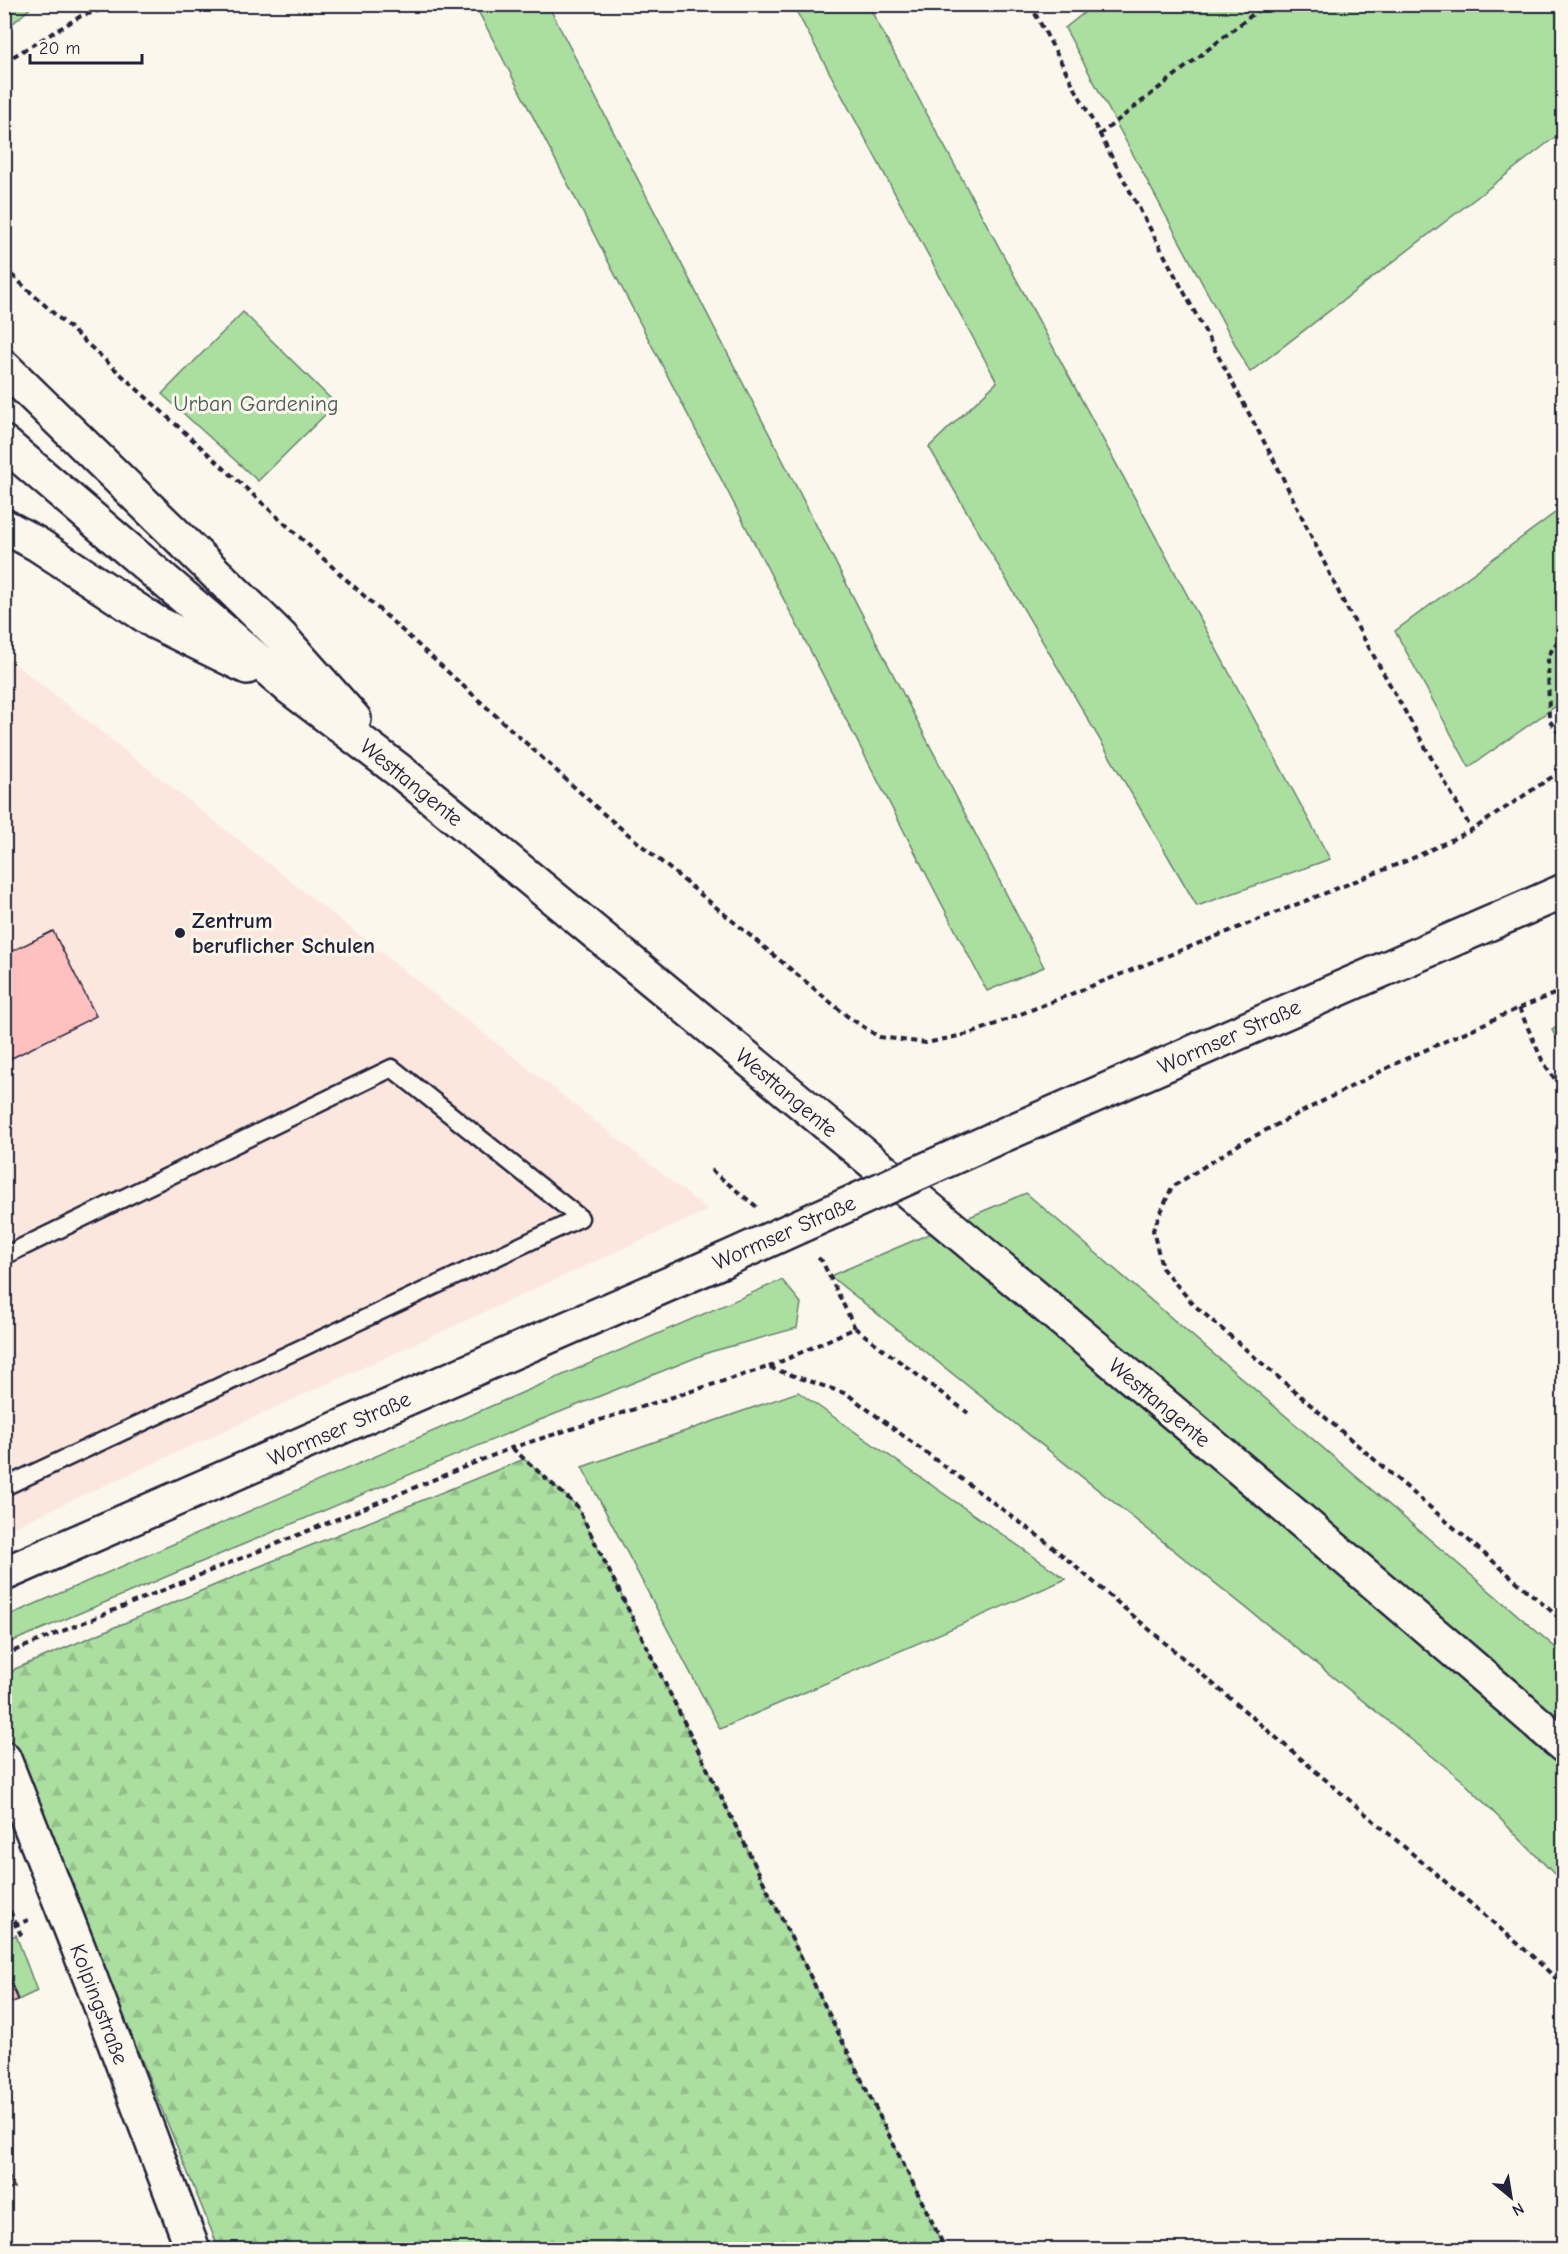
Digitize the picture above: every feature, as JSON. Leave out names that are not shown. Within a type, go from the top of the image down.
[{"type":"main road","points":[[4,367],[280,636],[401,772]]},
{"type":"main road","name":"Westtangente","points":[[4,443],[289,687],[401,772],[1094,1346],[1411,1613],[1563,1746]]},
{"type":"main road","points":[[4,526],[37,544],[155,622],[289,687]]},
{"type":"main road","name":"Wormser Straße","points":[[4,1574],[1563,891]]},
{"type":"main road","name":"Kolpingstraße","points":[[4,1759],[193,2250]]},
{"type":"lane","points":[[4,1256],[392,1068],[580,1218],[4,1487]]},
{"type":"path","points":[[4,62],[81,16],[122,4]]},
{"type":"path","points":[[1030,4],[1277,466],[1345,605],[1472,830]]},
{"type":"path","points":[[1099,135],[1266,4]]},
{"type":"path","points":[[4,268],[605,815],[847,1016],[879,1037],[926,1043],[973,1033],[1411,859],[1472,830],[1563,769]]},
{"type":"path","points":[[1563,632],[1548,656],[1549,720],[1563,740]]},
{"type":"path","points":[[1563,990],[1401,1061],[1241,1143],[1172,1187],[1153,1230],[1162,1269],[1194,1305],[1563,1622]]},
{"type":"path","points":[[1519,1008],[1543,1062],[1563,1092]]},
{"type":"path","points":[[4,1655],[512,1448],[768,1367],[855,1329],[968,1413]]},
{"type":"path","points":[[768,1367],[847,1394],[1049,1544],[1530,1954],[1563,1986]]},
{"type":"path","points":[[512,1448],[577,1506],[946,2250]]},
{"type":"path","points":[[10,1911],[22,1937]]},
{"type":"path","points":[[4,1930],[36,1917]]},
{"type":"shaded area","name":"Zentrum beruflicher Schulen","points":[[5,656],[708,1210],[5,1531]]},
{"type":"green space","points":[[5,4],[34,4],[34,5],[5,30]]},
{"type":"green space","points":[[475,5],[548,5],[1044,967],[987,991]]},
{"type":"green space","points":[[793,5],[868,5],[1330,859],[1197,906],[929,447],[997,382]]},
{"type":"green space","points":[[1094,5],[1563,5],[1563,131],[1250,372],[1065,28]]},
{"type":"green space","name":"Urban Gardening","points":[[243,312],[336,404],[258,481],[162,394]]},
{"type":"green space","points":[[1563,507],[1563,701],[1469,767],[1395,631]]},
{"type":"green space","points":[[1563,1023],[1563,1051],[1552,1030]]},
{"type":"green space","points":[[1026,1193],[1563,1654],[1563,1883],[1462,1780],[830,1276]]},
{"type":"green space","points":[[782,1280],[801,1303],[797,1328],[710,1352],[530,1424],[11,1642],[5,1641],[5,1617]]},
{"type":"green space","points":[[798,1392],[1066,1579],[720,1729],[582,1467]]},
{"type":"green space","points":[[524,1459],[577,1506],[944,2249],[219,2249],[5,1726],[5,1680],[15,1669]]},
{"type":"green space","points":[[16,1935],[37,1991],[18,2000],[5,1966],[5,1940]]},
{"type":"building","points":[[53,931],[96,1016],[4,1062],[4,955]]},
{"type":"building","points":[[4,1965],[18,2000],[4,2005]]},
{"type":"building","points":[[4,2164],[14,2188],[4,2192]]},
{"type":"place","name":"Zentrum beruflicher Schulen","points":[[180,933]]}]
